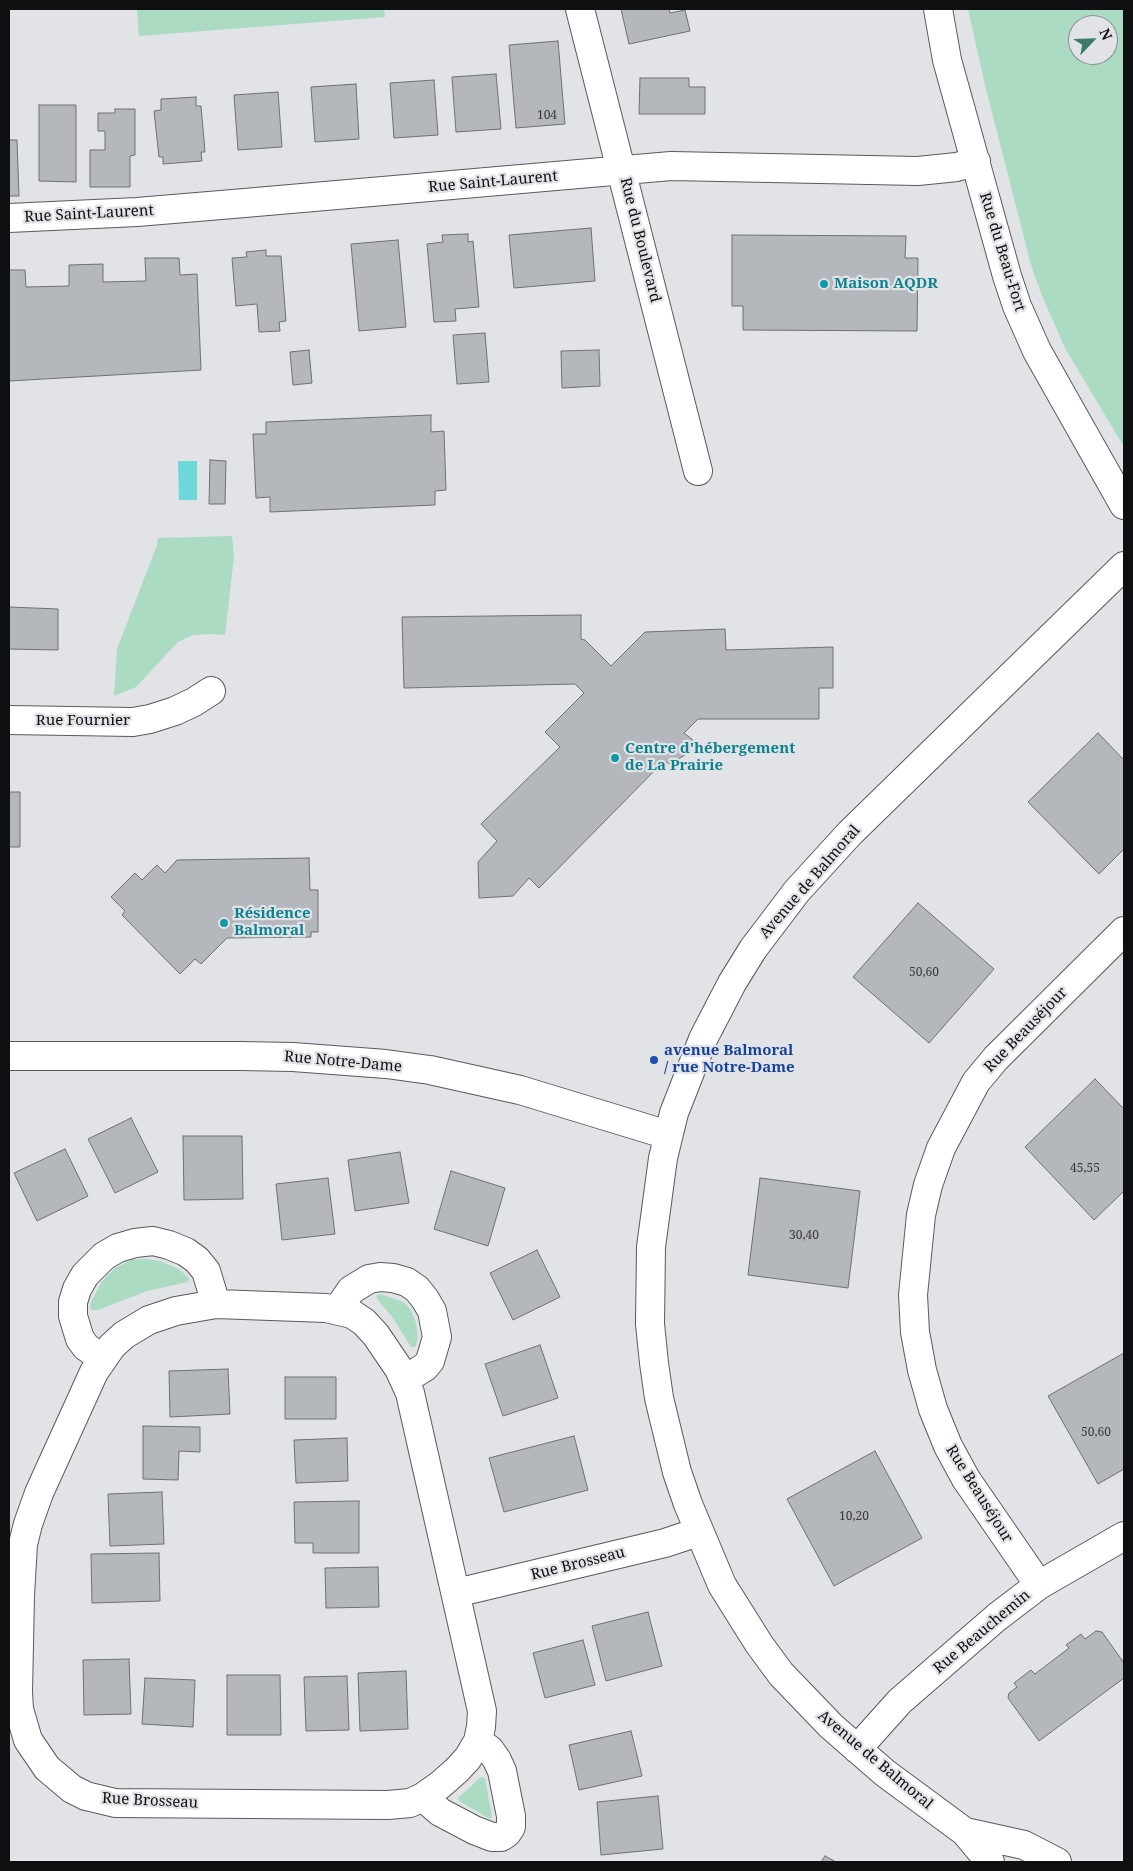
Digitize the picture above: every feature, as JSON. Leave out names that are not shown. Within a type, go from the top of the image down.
[{"type":"street","name":"Rue du Boulevard","points":[[580,9],[698,471]]},
{"type":"street","name":"Rue du Beau-Fort","points":[[938,9],[948,60],[1007,276],[1024,323],[1037,351],[1124,505]]},
{"type":"street","name":"Rue Saint-Laurent","points":[[9,218],[137,212],[671,166],[918,171],[957,167],[976,161]]},
{"type":"street","name":"Avenue de Balmoral","points":[[1056,1862],[1024,1846],[987,1855],[965,1832],[909,1792],[831,1726],[781,1674],[759,1644],[722,1584],[698,1532],[677,1472],[667,1433],[654,1363],[650,1324],[651,1246],[668,1135],[690,1072],[717,1012],[746,960],[775,918],[821,864],[856,827],[1124,566]]},
{"type":"street","name":"Rue Fournier","points":[[9,720],[133,722],[175,711],[211,691]]},
{"type":"street","name":"Rue Beauséjour","points":[[1039,1585],[966,1479],[948,1446],[933,1409],[922,1370],[915,1332],[913,1295],[920,1215],[941,1148],[976,1082],[996,1058],[1124,931]]},
{"type":"street","name":"Rue Notre-Dame","points":[[9,1056],[293,1057],[386,1064],[430,1070],[520,1090],[668,1135]]},
{"type":"street","points":[[102,1358],[86,1347],[80,1339],[73,1316],[73,1302],[77,1289],[85,1275],[104,1256],[118,1248],[134,1243],[153,1241],[186,1252],[198,1260],[206,1271],[216,1304]]},
{"type":"street","points":[[338,1309],[351,1290],[369,1279],[380,1277],[393,1278],[407,1282],[417,1289],[432,1311],[437,1337],[430,1361],[425,1367],[404,1380]]},
{"type":"street","name":"Rue Brosseau","points":[[216,1304],[338,1309],[352,1314],[364,1322],[390,1354],[404,1380],[413,1404],[482,1711],[478,1741],[468,1758],[457,1770],[424,1797],[410,1803],[388,1805],[115,1802],[86,1796],[72,1789],[47,1768],[28,1740],[19,1709],[18,1692],[23,1544],[18,1524],[39,1493],[102,1358],[124,1335],[149,1320],[176,1311],[216,1304]]},
{"type":"street","name":"Rue Brosseau","points":[[456,1593],[648,1547],[698,1532]]},
{"type":"street","name":"Rue Beauchemin","points":[[857,1749],[900,1701],[997,1617],[1039,1585],[1124,1536]]},
{"type":"street","points":[[424,1797],[440,1812],[474,1830],[492,1837],[501,1837],[507,1833],[511,1827],[511,1816],[502,1771],[490,1750],[478,1741]]},
{"type":"green space","points":[[137,9],[384,9],[385,17],[139,36]]},
{"type":"green space","points":[[968,9],[1124,9],[1124,447],[1065,348],[1042,296],[1031,265],[985,85]]},
{"type":"green space","points":[[232,536],[234,556],[225,635],[193,635],[178,642],[136,687],[114,696],[117,649],[158,538]]},
{"type":"green space","points":[[132,1260],[160,1261],[179,1269],[189,1278],[188,1282],[147,1291],[98,1310],[92,1310],[90,1307],[91,1302],[102,1281],[115,1268]]},
{"type":"green space","points":[[380,1294],[404,1302],[411,1310],[416,1323],[418,1339],[415,1347],[411,1347],[393,1318],[378,1300],[376,1296]]},
{"type":"green space","points":[[481,1777],[485,1778],[492,1817],[490,1819],[459,1801],[458,1798]]},
{"type":"water","points":[[178,461],[197,461],[197,500],[179,500]]},
{"type":"building","points":[[621,9],[669,9],[670,13],[685,10],[690,31],[629,44]]},
{"type":"building","points":[[558,41],[565,124],[516,128],[509,45]]},
{"type":"building","points":[[496,74],[501,129],[456,132],[452,77]]},
{"type":"building","points":[[640,78],[689,78],[689,87],[705,87],[705,114],[639,114]]},
{"type":"building","points":[[434,80],[438,135],[394,138],[390,83]]},
{"type":"building","points":[[356,84],[359,139],[315,142],[311,87]]},
{"type":"building","points":[[278,92],[282,147],[238,150],[234,95]]},
{"type":"building","points":[[196,97],[196,106],[201,106],[205,152],[201,152],[202,161],[163,164],[163,157],[159,157],[154,111],[161,110],[161,99]]},
{"type":"building","points":[[39,105],[76,105],[76,182],[39,181]]},
{"type":"building","points":[[115,109],[135,109],[135,155],[130,156],[130,187],[90,187],[90,150],[105,150],[105,131],[98,131],[98,113],[115,113]]},
{"type":"building","points":[[9,140],[17,140],[19,196],[9,196]]},
{"type":"building","points":[[591,228],[595,281],[514,288],[509,235]]},
{"type":"building","points":[[468,234],[468,242],[473,241],[479,307],[455,309],[456,321],[434,322],[427,244],[443,242],[442,235]]},
{"type":"building","name":"Maison AQDR","points":[[732,235],[906,236],[905,258],[918,258],[917,331],[743,330],[743,306],[732,306]]},
{"type":"building","points":[[398,240],[406,327],[359,331],[351,244]]},
{"type":"building","points":[[266,250],[266,256],[281,256],[286,321],[279,322],[280,331],[259,332],[257,304],[236,306],[232,258],[247,257],[246,252]]},
{"type":"building","points":[[145,258],[179,258],[180,275],[197,274],[201,370],[9,381],[9,270],[25,270],[26,287],[69,286],[69,265],[103,264],[103,282],[146,281]]},
{"type":"building","points":[[485,333],[489,382],[457,384],[453,335]]},
{"type":"building","points":[[309,350],[312,383],[293,385],[290,352]]},
{"type":"building","points":[[599,350],[600,386],[562,388],[561,351]]},
{"type":"building","points":[[431,415],[431,432],[444,431],[446,490],[435,491],[435,505],[270,512],[270,497],[256,498],[253,434],[266,434],[266,422]]},
{"type":"building","points":[[210,460],[226,461],[225,504],[209,504]]},
{"type":"building","points":[[9,607],[58,609],[58,650],[9,649]]},
{"type":"building","name":"Centre d'hébergement de La Prairie","points":[[581,615],[581,639],[585,640],[611,666],[645,632],[725,629],[726,650],[833,647],[833,688],[819,688],[819,719],[698,719],[684,733],[693,740],[685,755],[670,764],[664,761],[539,888],[529,878],[513,896],[479,898],[478,862],[497,841],[481,824],[560,747],[545,732],[584,693],[575,684],[404,688],[402,617]]},
{"type":"building","points":[[1098,733],[1124,760],[1124,849],[1099,874],[1028,802]]},
{"type":"building","points":[[9,792],[20,792],[20,847],[9,847]]},
{"type":"building","name":"Résidence Balmoral","points":[[309,858],[310,890],[318,890],[318,932],[311,932],[311,937],[227,938],[201,964],[195,959],[180,974],[122,915],[125,911],[111,897],[135,873],[142,880],[157,865],[165,873],[177,860]]},
{"type":"building","points":[[918,903],[994,969],[929,1043],[853,977]]},
{"type":"building","points":[[1095,1079],[1124,1109],[1124,1191],[1094,1220],[1025,1147]]},
{"type":"building","points":[[131,1118],[158,1172],[115,1193],[88,1139]]},
{"type":"building","points":[[183,1136],[242,1136],[243,1199],[184,1200]]},
{"type":"building","points":[[65,1149],[88,1196],[37,1221],[14,1173]]},
{"type":"building","points":[[400,1152],[409,1203],[355,1211],[348,1160]]},
{"type":"building","points":[[451,1171],[505,1188],[488,1246],[434,1229]]},
{"type":"building","points":[[328,1178],[335,1234],[282,1240],[276,1184]]},
{"type":"building","points":[[760,1178],[860,1191],[848,1288],[748,1275]]},
{"type":"building","points":[[537,1250],[560,1297],[513,1320],[490,1273]]},
{"type":"building","points":[[540,1345],[558,1398],[503,1416],[485,1364]]},
{"type":"building","points":[[1124,1353],[1124,1469],[1098,1484],[1048,1396]]},
{"type":"building","points":[[228,1369],[230,1414],[170,1417],[169,1371]]},
{"type":"building","points":[[285,1377],[336,1377],[336,1419],[285,1419]]},
{"type":"building","points":[[143,1426],[200,1427],[200,1452],[179,1451],[178,1480],[143,1479]]},
{"type":"building","points":[[574,1436],[588,1490],[504,1512],[489,1458]]},
{"type":"building","points":[[347,1438],[348,1481],[296,1483],[294,1440]]},
{"type":"building","points":[[875,1451],[922,1538],[834,1586],[787,1499]]},
{"type":"building","points":[[162,1492],[164,1544],[110,1546],[108,1494]]},
{"type":"building","points":[[359,1501],[359,1553],[313,1553],[313,1543],[295,1543],[294,1502]]},
{"type":"building","points":[[159,1553],[160,1601],[92,1603],[91,1554]]},
{"type":"building","points":[[378,1567],[379,1607],[326,1608],[325,1568]]},
{"type":"building","points":[[648,1612],[662,1666],[606,1681],[592,1626]]},
{"type":"building","points":[[1096,1631],[1102,1632],[1124,1663],[1124,1678],[1039,1741],[1008,1698],[1009,1693],[1017,1687],[1014,1683],[1031,1670],[1035,1674],[1069,1648],[1066,1645],[1081,1634],[1085,1639]]},
{"type":"building","points":[[583,1640],[595,1685],[545,1698],[533,1653]]},
{"type":"building","points":[[129,1659],[131,1714],[84,1715],[83,1660]]},
{"type":"building","points":[[406,1671],[408,1729],[360,1731],[358,1673]]},
{"type":"building","points":[[227,1675],[280,1675],[281,1735],[227,1735]]},
{"type":"building","points":[[347,1676],[349,1730],[306,1731],[304,1677]]},
{"type":"building","points":[[145,1678],[195,1680],[193,1727],[142,1724]]},
{"type":"building","points":[[631,1731],[642,1776],[579,1790],[569,1745]]},
{"type":"building","points":[[658,1796],[663,1849],[601,1855],[597,1802]]},
{"type":"building","points":[[825,1856],[836,1862],[821,1862]]},
{"type":"place","name":"Maison AQDR","points":[[824,284]]},
{"type":"place","name":"Centre d'hébergement de La Prairie","points":[[615,758]]},
{"type":"place","name":"Résidence Balmoral","points":[[224,923]]},
{"type":"place","name":"avenue Balmoral / rue Notre-Dame","points":[[654,1060]]}]
